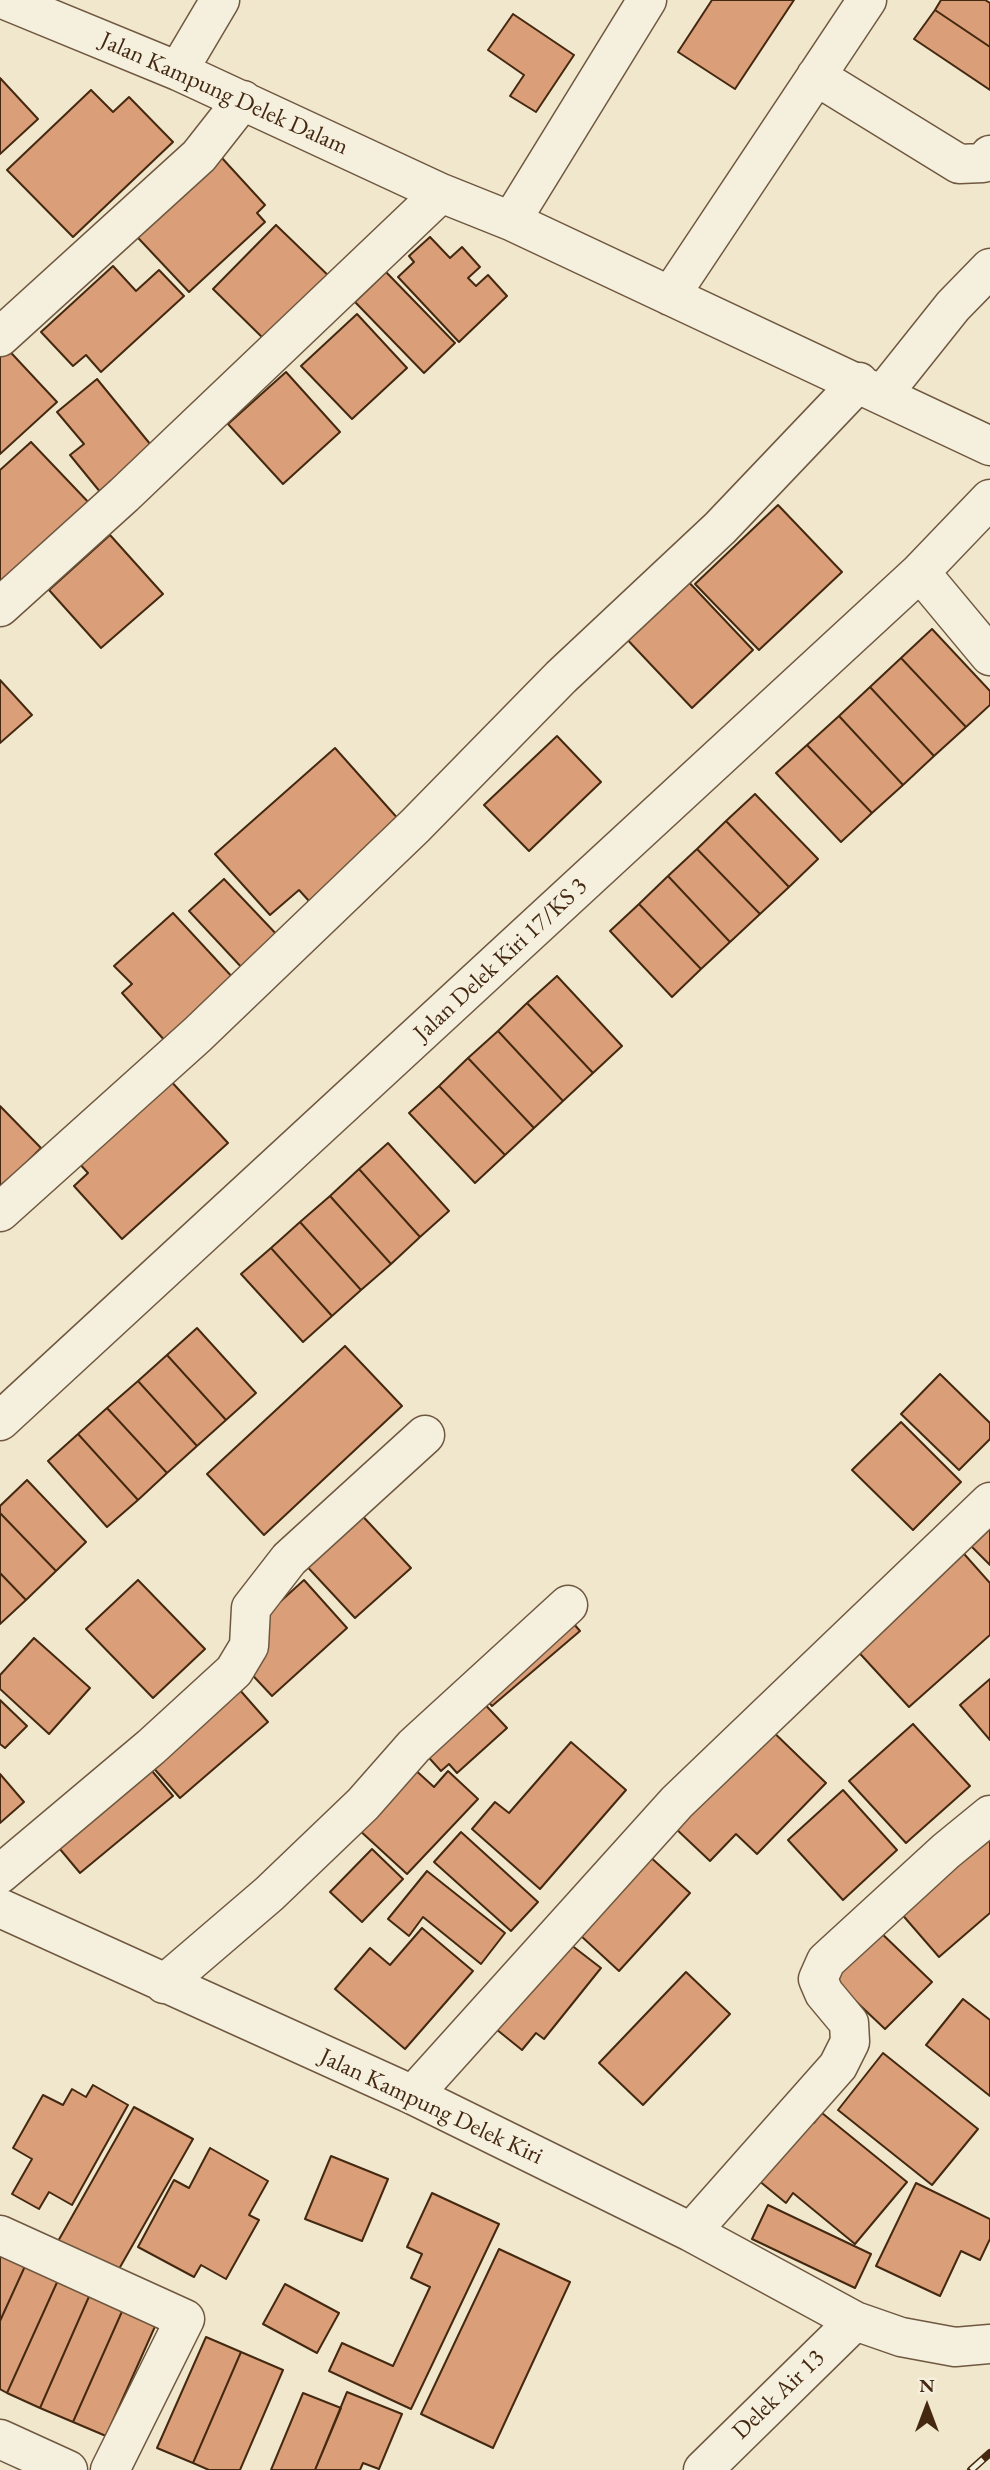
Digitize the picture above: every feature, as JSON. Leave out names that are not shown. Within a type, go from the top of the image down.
[{"type":"street","name":"Jalan Kampung Delek Dalam","points":[[5,0],[178,71],[442,193],[511,221],[990,446]]},
{"type":"street","points":[[178,71],[220,0]]},
{"type":"street","points":[[511,221],[647,0]]},
{"type":"street","points":[[670,296],[867,0]]},
{"type":"street","points":[[816,76],[959,164],[983,163],[990,155]]},
{"type":"street","points":[[0,337],[199,156],[243,100]]},
{"type":"street","points":[[0,607],[124,495],[442,193]]},
{"type":"street","points":[[0,1212],[197,1035],[415,827],[561,677],[871,388],[990,268]]},
{"type":"street","name":"Jalan Delek Kiri 17/KS 3","points":[[0,1421],[920,572],[990,499]]},
{"type":"street","points":[[920,572],[990,656]]},
{"type":"street","points":[[0,1874],[151,1747],[234,1671],[249,1646],[251,1608],[289,1559],[425,1435]]},
{"type":"street","points":[[413,2095],[677,1802],[990,1502]]},
{"type":"street","points":[[164,1984],[269,1894],[363,1804],[415,1746],[568,1605]]},
{"type":"street","points":[[691,2232],[838,2066],[850,2042],[849,2023],[824,1993],[818,1979],[826,1961],[946,1851],[990,1815]]},
{"type":"street","name":"Jalan Kampung Delek Kiri","points":[[0,1908],[413,2095],[691,2232],[855,2320],[901,2337],[955,2347],[990,2344]]},
{"type":"street","points":[[0,2235],[185,2319],[110,2470]]},
{"type":"street","name":"Delek Air 13","points":[[703,2470],[855,2320]]},
{"type":"street","points":[[0,2440],[68,2470]]},
{"type":"building","points":[[712,0],[794,0],[735,89],[678,52]]},
{"type":"building","points":[[941,0],[985,0],[990,3],[990,47],[935,10]]},
{"type":"building","points":[[935,10],[990,47],[990,90],[914,39]]},
{"type":"building","points":[[513,14],[574,55],[536,112],[510,96],[524,75],[488,50]]},
{"type":"building","points":[[0,78],[38,119],[0,154]]},
{"type":"building","points":[[91,90],[113,112],[129,97],[173,142],[73,237],[7,170]]},
{"type":"building","points":[[211,146],[265,205],[257,213],[265,222],[189,292],[125,224]]},
{"type":"building","points":[[276,225],[334,281],[270,345],[213,289]]},
{"type":"building","points":[[430,237],[450,258],[462,247],[480,267],[468,278],[476,286],[488,275],[507,296],[459,342],[398,277],[414,262],[409,256]]},
{"type":"building","points":[[113,266],[136,291],[159,270],[184,296],[101,372],[86,355],[73,366],[41,332]]},
{"type":"building","points":[[386,272],[455,343],[424,373],[355,302]]},
{"type":"building","points":[[357,314],[407,368],[352,419],[301,366]]},
{"type":"building","points":[[0,341],[57,402],[0,454]]},
{"type":"building","points":[[286,372],[340,432],[283,484],[228,424]]},
{"type":"building","points":[[97,379],[155,450],[101,493],[70,455],[84,444],[57,412]]},
{"type":"building","points":[[31,442],[92,506],[0,592],[0,470]]},
{"type":"building","points":[[778,505],[842,572],[759,650],[695,584]]},
{"type":"building","points":[[110,535],[163,594],[101,648],[49,590]]},
{"type":"building","points":[[683,576],[753,650],[692,708],[622,634]]},
{"type":"building","points":[[932,629],[990,691],[990,705],[966,727],[901,658]]},
{"type":"building","points":[[901,658],[966,727],[934,756],[870,687]]},
{"type":"building","points":[[0,680],[32,715],[0,743]]},
{"type":"building","points":[[870,687],[934,756],[903,785],[839,716]]},
{"type":"building","points":[[839,716],[903,785],[872,813],[807,745]]},
{"type":"building","points":[[557,736],[601,782],[529,851],[484,805]]},
{"type":"building","points":[[807,745],[872,813],[841,842],[776,773]]},
{"type":"building","points":[[335,748],[400,821],[309,901],[299,890],[270,915],[215,854]]},
{"type":"building","points":[[755,794],[818,859],[789,887],[726,821]]},
{"type":"building","points":[[726,821],[789,887],[760,914],[697,849]]},
{"type":"building","points":[[697,849],[760,914],[730,942],[668,876]]},
{"type":"building","points":[[668,876],[730,942],[701,969],[639,904]]},
{"type":"building","points":[[224,879],[280,938],[244,970],[189,911]]},
{"type":"building","points":[[639,904],[701,969],[672,997],[610,931]]},
{"type":"building","points":[[173,913],[235,980],[166,1042],[122,993],[132,984],[114,966]]},
{"type":"building","points":[[557,976],[622,1046],[593,1073],[527,1003]]},
{"type":"building","points":[[527,1003],[593,1073],[563,1101],[498,1031]]},
{"type":"building","points":[[498,1031],[563,1101],[534,1128],[468,1058]]},
{"type":"building","points":[[468,1058],[534,1128],[505,1155],[439,1086]]},
{"type":"building","points":[[168,1078],[228,1143],[122,1239],[74,1186],[88,1173],[77,1161]]},
{"type":"building","points":[[439,1086],[505,1155],[475,1183],[409,1113]]},
{"type":"building","points":[[0,1106],[41,1148],[0,1189]]},
{"type":"building","points":[[388,1143],[449,1211],[420,1237],[359,1169]]},
{"type":"building","points":[[359,1169],[420,1237],[391,1264],[330,1196]]},
{"type":"building","points":[[330,1196],[391,1264],[361,1290],[300,1222]]},
{"type":"building","points":[[300,1222],[361,1290],[332,1316],[271,1248]]},
{"type":"building","points":[[271,1248],[332,1316],[303,1342],[241,1274]]},
{"type":"building","points":[[197,1328],[256,1393],[226,1420],[167,1355]]},
{"type":"building","points":[[345,1346],[402,1406],[264,1535],[207,1474]]},
{"type":"building","points":[[167,1355],[226,1420],[197,1446],[138,1381]]},
{"type":"building","points":[[940,1374],[990,1423],[990,1439],[959,1470],[901,1414]]},
{"type":"building","points":[[138,1381],[197,1446],[167,1473],[107,1408]]},
{"type":"building","points":[[107,1408],[167,1473],[138,1500],[78,1434]]},
{"type":"building","points":[[901,1422],[961,1482],[913,1530],[852,1470]]},
{"type":"building","points":[[78,1434],[138,1500],[107,1527],[48,1461]]},
{"type":"building","points":[[27,1480],[86,1542],[56,1571],[0,1513],[0,1506]]},
{"type":"building","points":[[342,1494],[411,1568],[355,1618],[287,1545]]},
{"type":"building","points":[[990,1495],[990,1565],[955,1530]]},
{"type":"building","points":[[0,1513],[56,1571],[26,1600],[0,1573]]},
{"type":"building","points":[[949,1537],[990,1583],[990,1635],[909,1707],[841,1633]]},
{"type":"building","points":[[0,1573],[26,1600],[0,1624]]},
{"type":"building","points":[[138,1580],[205,1649],[153,1698],[86,1629]]},
{"type":"building","points":[[304,1580],[347,1628],[272,1696],[228,1649]]},
{"type":"building","points":[[554,1601],[580,1631],[492,1706],[466,1676]]},
{"type":"building","points":[[34,1638],[90,1688],[49,1734],[0,1689],[0,1675]]},
{"type":"building","points":[[224,1672],[268,1722],[180,1798],[136,1748]]},
{"type":"building","points":[[461,1679],[507,1728],[457,1773],[449,1764],[441,1771],[421,1749]]},
{"type":"building","points":[[990,1679],[990,1740],[960,1705]]},
{"type":"building","points":[[0,1700],[27,1726],[5,1748],[0,1744]]},
{"type":"building","points":[[763,1722],[826,1783],[757,1854],[736,1834],[710,1861],[674,1827]]},
{"type":"building","points":[[913,1724],[970,1786],[906,1843],[849,1781]]},
{"type":"building","points":[[571,1742],[626,1790],[540,1889],[472,1829],[495,1802],[509,1813]]},
{"type":"building","points":[[401,1757],[434,1787],[448,1771],[478,1799],[407,1874],[345,1817]]},
{"type":"building","points":[[142,1759],[173,1796],[80,1873],[49,1836]]},
{"type":"building","points":[[0,1774],[24,1802],[0,1823]]},
{"type":"building","points":[[843,1790],[897,1850],[843,1900],[788,1840]]},
{"type":"building","points":[[461,1832],[538,1902],[511,1931],[434,1862]]},
{"type":"building","points":[[990,1835],[990,1913],[939,1957],[893,1904]]},
{"type":"building","points":[[637,1845],[690,1893],[619,1971],[580,1935]]},
{"type":"building","points":[[372,1849],[403,1879],[362,1922],[330,1892]]},
{"type":"building","points":[[427,1871],[505,1933],[481,1964],[423,1917],[409,1936],[388,1919]]},
{"type":"building","points":[[422,1928],[473,1971],[405,2049],[335,1989],[370,1948],[390,1965]]},
{"type":"building","points":[[876,1928],[932,1982],[885,2029],[829,1976]]},
{"type":"building","points":[[562,1938],[601,1968],[544,2039],[536,2033],[522,2050],[491,2025]]},
{"type":"building","points":[[686,1972],[730,2014],[643,2105],[599,2063]]},
{"type":"building","points":[[963,1999],[990,2020],[990,2096],[926,2045]]},
{"type":"building","points":[[883,2053],[978,2129],[932,2185],[838,2110]]},
{"type":"building","points":[[93,2085],[128,2105],[72,2205],[49,2192],[39,2209],[12,2194],[32,2159],[13,2148],[43,2095],[63,2105],[72,2089],[86,2097]]},
{"type":"building","points":[[134,2107],[193,2139],[115,2276],[57,2243]]},
{"type":"building","points":[[822,2113],[907,2182],[855,2244],[793,2193],[786,2203],[752,2175],[803,2114],[814,2123]]},
{"type":"building","points":[[210,2148],[268,2181],[249,2215],[259,2220],[226,2279],[201,2265],[194,2277],[138,2247],[174,2180],[189,2188]]},
{"type":"building","points":[[331,2156],[388,2179],[362,2241],[305,2219]]},
{"type":"building","points":[[916,2183],[990,2219],[990,2239],[980,2260],[961,2251],[940,2296],[876,2266]]},
{"type":"building","points":[[432,2193],[499,2224],[411,2409],[329,2371],[342,2343],[393,2366],[430,2287],[411,2278],[422,2254],[407,2247]]},
{"type":"building","points":[[768,2205],[871,2254],[855,2288],[752,2239]]},
{"type":"building","points":[[499,2249],[570,2282],[493,2448],[421,2414]]},
{"type":"building","points":[[0,2252],[26,2264],[0,2321]]},
{"type":"building","points":[[26,2264],[59,2278],[7,2393],[0,2389],[0,2321]]},
{"type":"building","points":[[59,2278],[91,2292],[40,2408],[7,2393]]},
{"type":"building","points":[[285,2284],[339,2313],[317,2353],[263,2324]]},
{"type":"building","points":[[91,2292],[124,2307],[73,2422],[40,2408]]},
{"type":"building","points":[[124,2307],[157,2322],[106,2436],[73,2422]]},
{"type":"building","points":[[206,2337],[241,2352],[193,2463],[157,2448]]},
{"type":"building","points":[[241,2352],[283,2370],[240,2470],[209,2470],[193,2463]]},
{"type":"building","points":[[347,2392],[402,2414],[379,2469],[363,2463],[360,2470],[315,2470]]},
{"type":"building","points":[[303,2393],[341,2408],[315,2470],[271,2470]]},
{"type":"railway","points":[[971,2470],[990,2453]]}]
